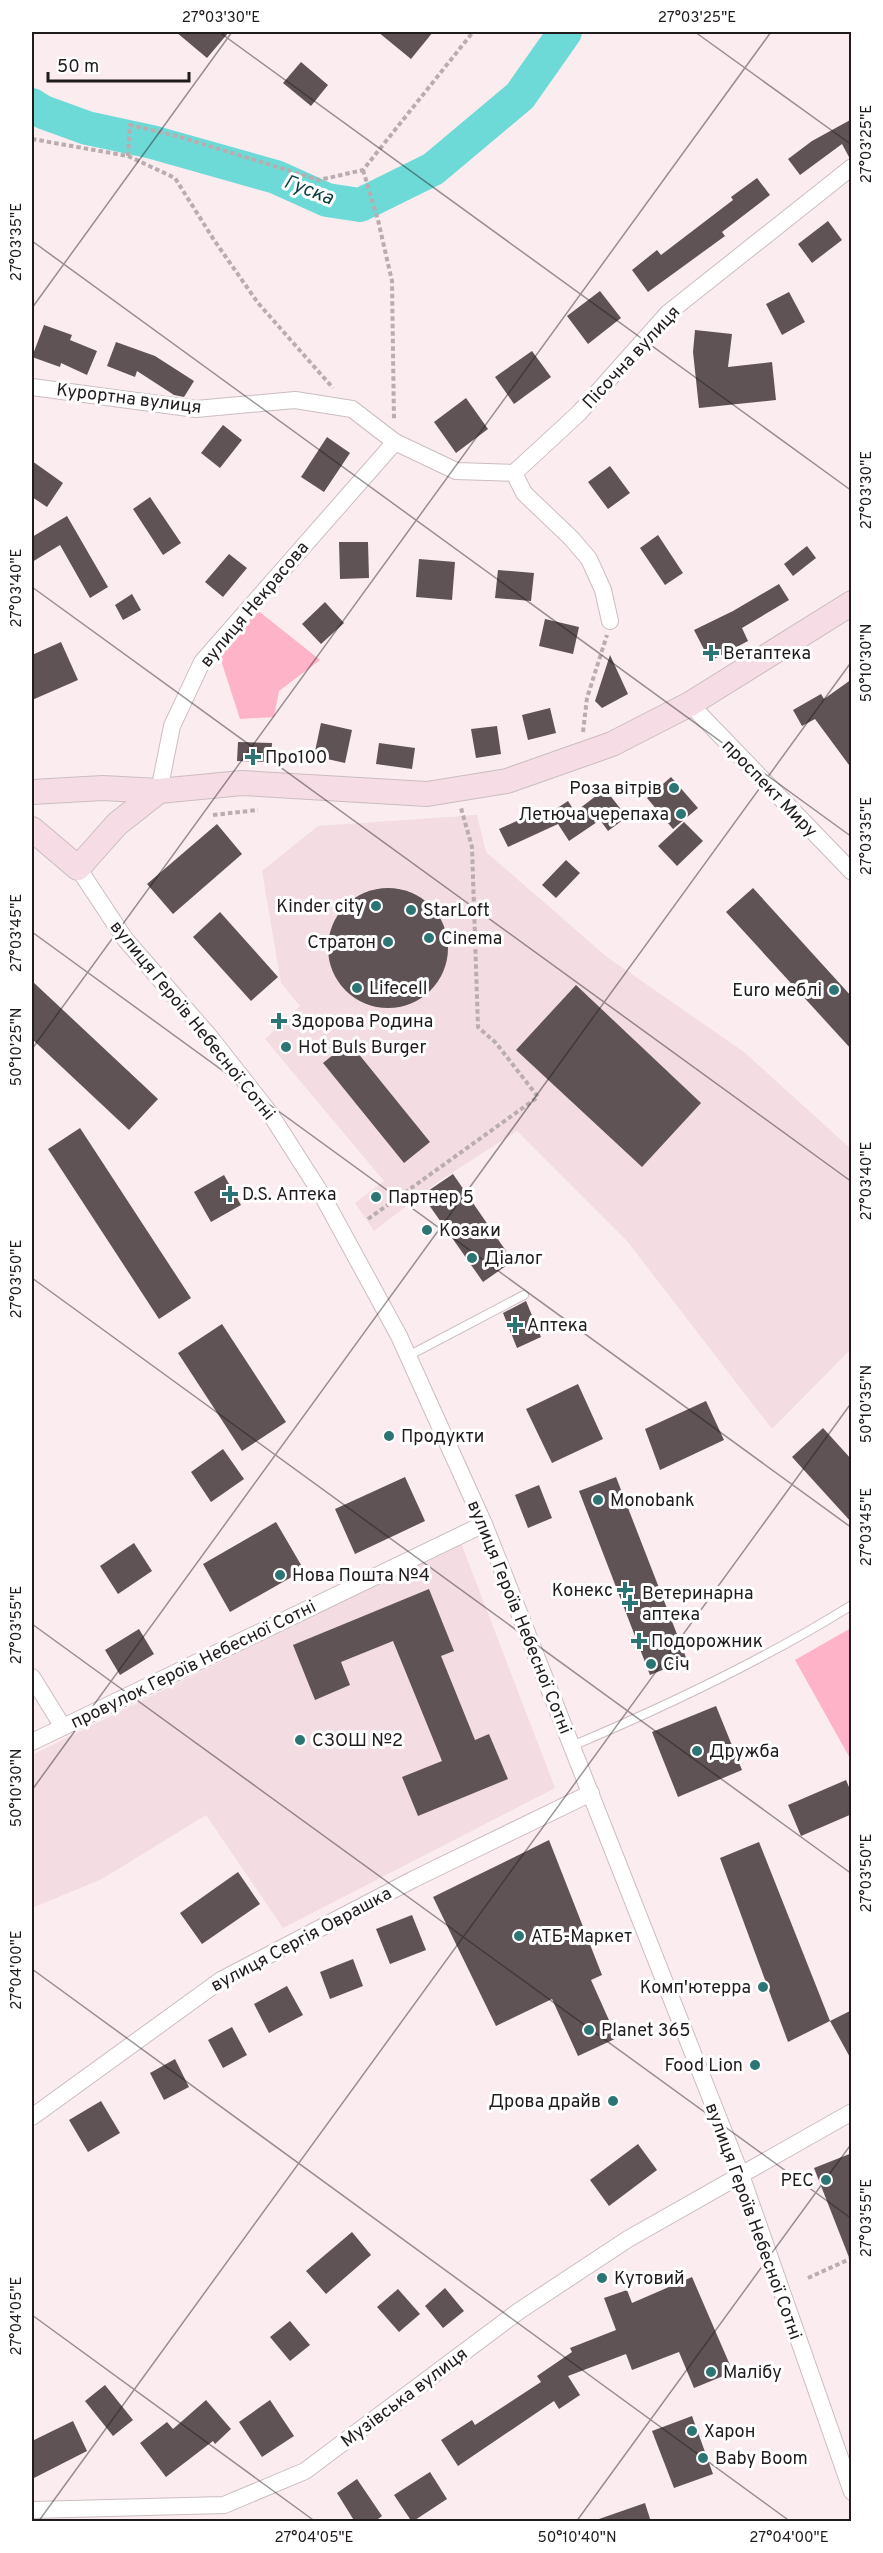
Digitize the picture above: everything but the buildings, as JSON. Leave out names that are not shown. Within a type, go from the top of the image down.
[{"type":"main road","points":[[32,792],[103,788],[159,791],[242,783],[427,794],[507,781],[612,744],[690,704],[852,603]]},
{"type":"main road","points":[[78,868],[117,824],[159,791]]},
{"type":"main road","name":"вулиця Героїв Небесної Сотні","points":[[32,829],[78,868]]},
{"type":"street","name":"Пісочна вулиця","points":[[514,473],[579,413],[668,313],[852,168]]},
{"type":"street","name":"Курортна вулиця","points":[[32,387],[196,409],[295,400],[352,409],[395,442]]},
{"type":"street","points":[[395,442],[456,471],[514,473],[524,493],[572,539],[589,559],[603,590],[610,621]]},
{"type":"street","name":"вулиця Некрасова","points":[[159,791],[172,726],[202,662],[395,442]]},
{"type":"street","name":"проспект Миру","points":[[690,704],[852,872]]},
{"type":"street","name":"вулиця Героїв Небесної Сотні","points":[[78,868],[125,939],[210,1037],[269,1112],[361,1264],[408,1356],[484,1524],[741,2175],[852,2492]]},
{"type":"street","name":"провулок Героїв Небесної Сотні","points":[[32,1742],[484,1524]]},
{"type":"street","points":[[32,1677],[63,1726]]},
{"type":"street","name":"вулиця Сергія Оврашка","points":[[32,2117],[221,1980],[414,1880],[591,1793]]},
{"type":"street","name":"Музівська вулиця","points":[[32,2510],[224,2505],[305,2471],[519,2311],[628,2239],[852,2112]]},
{"type":"street","points":[[224,2505],[229,2522]]},
{"type":"lane","points":[[408,1356],[524,1295]]},
{"type":"lane","points":[[572,1746],[712,1684],[794,1641],[852,1605]]},
{"type":"path","points":[[128,156],[130,125],[177,136],[319,180],[363,170],[473,32]]},
{"type":"path","points":[[32,139],[128,156],[176,178],[214,240],[258,303],[304,358],[352,409]]},
{"type":"path","points":[[363,170],[378,220],[392,281],[395,442]]},
{"type":"path","points":[[582,739],[587,698],[610,621]]},
{"type":"path","points":[[368,1218],[538,1097],[496,1042],[478,1027],[472,847],[461,807]]},
{"type":"path","points":[[213,815],[258,810]]},
{"type":"path","points":[[808,2278],[852,2258]]},
{"type":"shaded area","points":[[256,609],[320,660],[279,691],[274,717],[240,719],[218,651]]},
{"type":"shaded area","points":[[477,815],[486,852],[607,957],[744,1052],[851,1149],[851,1349],[772,1429],[627,1241],[517,1131],[439,1181],[374,1231],[355,1203],[384,1181],[265,1039],[300,1006],[281,983],[262,871],[318,826]]},
{"type":"shaded area","name":"СЗОШ №2","points":[[461,1543],[555,1788],[283,1928],[206,1815],[102,1879],[32,1908],[32,1755]]},
{"type":"shaded area","points":[[851,1628],[851,1760],[795,1660]]},
{"type":"waterway","name":"Гуска","points":[[32,105],[43,112],[87,128],[152,142],[276,177],[327,200],[360,205],[433,169],[520,96],[565,32]]},
{"type":"place","name":"Ветаптека","points":[[711,653]]},
{"type":"place","name":"Про100","points":[[253,757]]},
{"type":"place","name":"Роза вітрів","points":[[674,788]]},
{"type":"place","name":"Летюча черепаха","points":[[681,814]]},
{"type":"place","name":"Kinder city","points":[[376,906]]},
{"type":"place","name":"StarLoft","points":[[411,910]]},
{"type":"place","name":"Cinema","points":[[429,938]]},
{"type":"place","name":"Стратон","points":[[388,942]]},
{"type":"place","name":"Lifecell","points":[[357,988]]},
{"type":"place","name":"Euro меблі","points":[[834,990]]},
{"type":"place","name":"Здорова Родина","points":[[279,1021]]},
{"type":"place","name":"Hot Buls Burger","points":[[286,1047]]},
{"type":"place","name":"D.S. Аптека","points":[[230,1194]]},
{"type":"place","name":"Партнер 5","points":[[376,1197]]},
{"type":"place","name":"Козаки","points":[[427,1230]]},
{"type":"place","name":"Діалог","points":[[472,1258]]},
{"type":"place","name":"Аптека","points":[[515,1325]]},
{"type":"place","name":"Продукти","points":[[389,1436]]},
{"type":"place","name":"Monobank","points":[[598,1500]]},
{"type":"place","name":"Нова Пошта №4","points":[[280,1575]]},
{"type":"place","name":"Конекс","points":[[625,1590]]},
{"type":"place","name":"Ветеринарна аптека","points":[[630,1603]]},
{"type":"place","name":"Подорожник","points":[[639,1641]]},
{"type":"place","name":"Січ","points":[[651,1664]]},
{"type":"place","name":"СЗОШ №2","points":[[300,1740]]},
{"type":"place","name":"Дружба","points":[[697,1751]]},
{"type":"place","name":"АТБ-Маркет","points":[[519,1936]]},
{"type":"place","name":"Комп'ютерра","points":[[763,1987]]},
{"type":"place","name":"Planet 365","points":[[589,2030]]},
{"type":"place","name":"Food Lion","points":[[755,2065]]},
{"type":"place","name":"Дрова драйв","points":[[613,2101]]},
{"type":"place","name":"РЕС","points":[[826,2180]]},
{"type":"place","name":"Кутовий","points":[[602,2278]]},
{"type":"place","name":"Малібу","points":[[711,2372]]},
{"type":"place","name":"Харон","points":[[692,2431]]},
{"type":"place","name":"Baby Boom","points":[[703,2458]]}]
